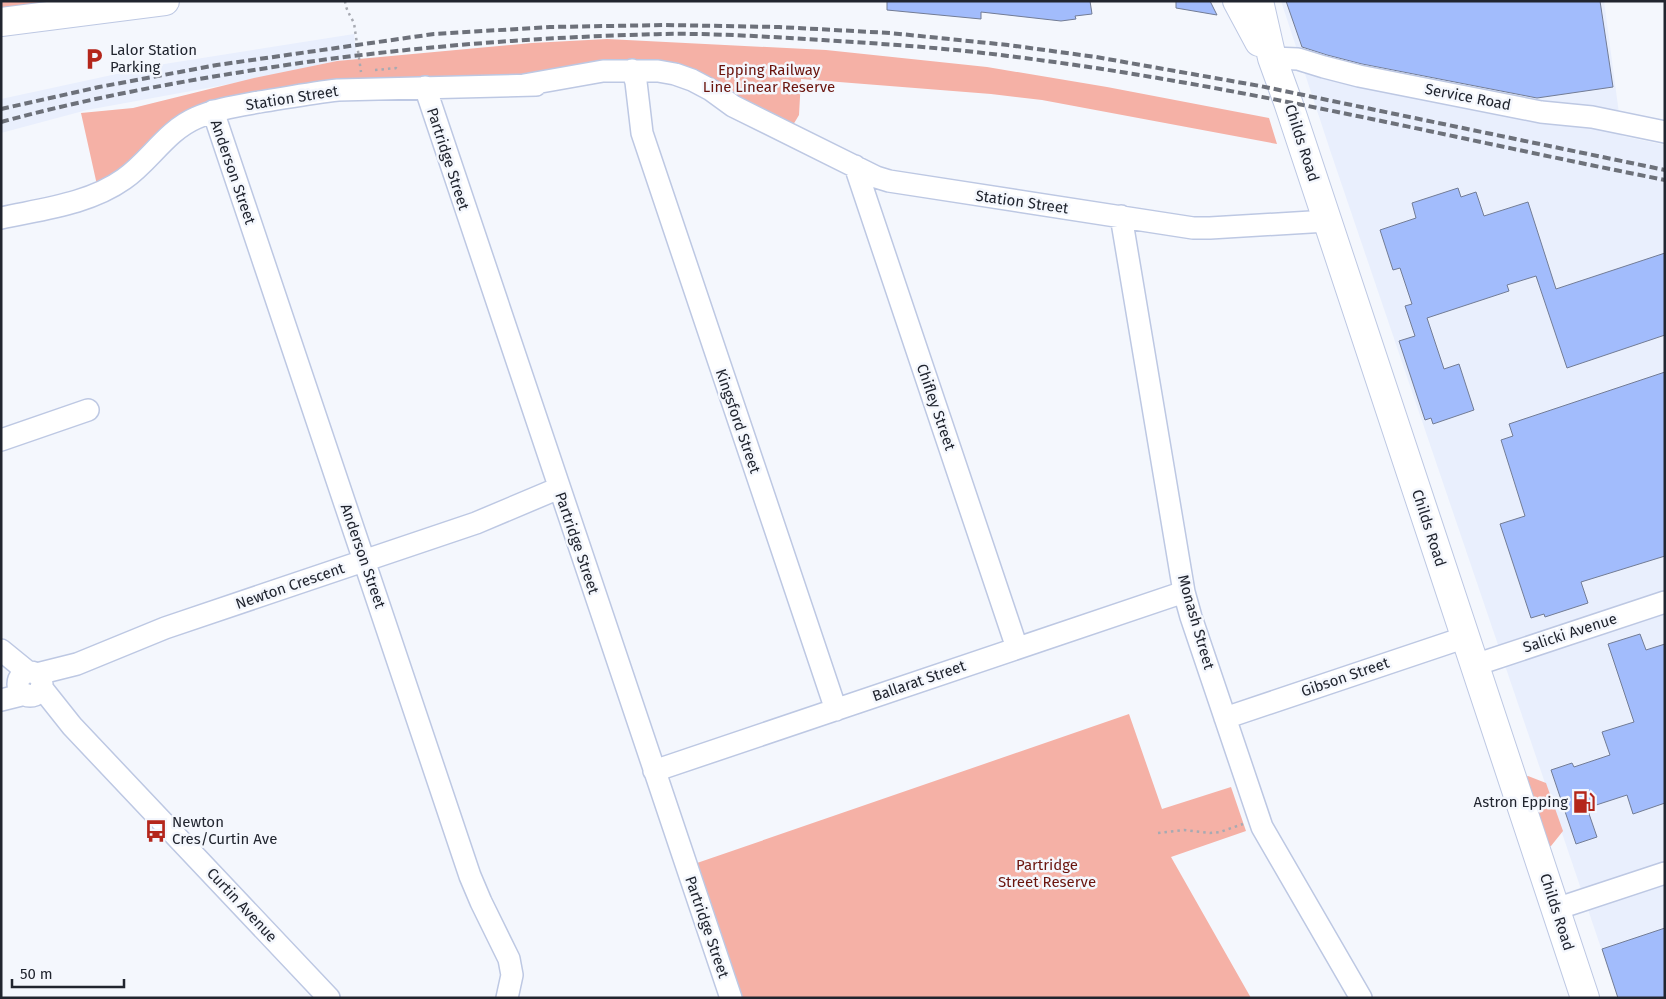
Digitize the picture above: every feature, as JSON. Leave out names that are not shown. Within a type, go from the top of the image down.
[{"type":"main road","points":[[1,22],[165,1]]},
{"type":"main road","name":"Childs Road","points":[[1237,1],[1255,36],[1272,58]]},
{"type":"main road","name":"Childs Road","points":[[1259,1],[1272,58],[1585,998]]},
{"type":"street","name":"Service Road","points":[[1272,58],[1298,59],[1368,78],[1541,112],[1592,117],[1665,132]]},
{"type":"street","name":"Station Street","points":[[1,218],[80,200],[107,190],[126,178],[175,131],[194,118],[213,111],[312,93],[362,88],[524,85],[603,72],[632,78],[658,71],[692,80],[711,90],[733,106],[876,177],[905,184],[1193,228],[1327,221]]},
{"type":"street","name":"Kingsford Street","points":[[632,78],[642,133],[836,710]]},
{"type":"street","name":"Partridge Street","points":[[425,87],[731,998]]},
{"type":"street","name":"Anderson Street","points":[[213,111],[470,876],[509,959],[512,976],[507,998]]},
{"type":"street","name":"Chifley Street","points":[[855,166],[1017,648]]},
{"type":"street","points":[[872,219],[876,208],[886,194],[905,184]]},
{"type":"street","name":"Monash Street","points":[[1121,216],[1184,592],[1191,617],[1262,827],[1361,998]]},
{"type":"street","points":[[1,440],[88,410]]},
{"type":"street","name":"Newton Crescent","points":[[1,700],[27,685],[165,628],[476,523],[559,488]]},
{"type":"street","name":"Ballarat Street","points":[[654,771],[1184,592]]},
{"type":"street","name":"Salicki Avenue","points":[[1475,664],[1665,602]]},
{"type":"street","name":"Gibson Street","points":[[1225,718],[1466,637]]},
{"type":"street","name":"Curtin Avenue","points":[[1,652],[27,685],[72,726],[330,998]]},
{"type":"street","points":[[1556,909],[1665,873]]},
{"type":"path","points":[[345,1],[346,10],[354,23],[362,88]]},
{"type":"path","points":[[1158,833],[1184,830],[1210,833],[1220,832],[1244,824]]},
{"type":"shaded area","points":[[1281,1],[1604,1],[1622,136],[1665,145],[1665,998],[1618,998]]},
{"type":"shaded area","points":[[354,34],[357,59],[337,61],[235,83],[87,110],[1,133],[1,99],[158,65]]},
{"type":"green space","points":[[1,1],[106,1],[1,15]]},
{"type":"green space","name":"Epping Railway Line Linear Reserve","points":[[607,39],[826,50],[987,67],[1107,87],[1269,118],[1277,144],[1042,100],[991,94],[801,79],[799,115],[793,125],[705,80],[542,74],[259,95],[128,165],[97,185],[81,113],[133,108],[254,78],[337,61],[532,43]]},
{"type":"green space","name":"Partridge Street Reserve","points":[[1129,714],[1162,809],[1231,787],[1246,831],[1171,857],[1251,998],[741,998],[697,863]]},
{"type":"green space","points":[[1528,776],[1546,783],[1563,831],[1551,846],[1548,847],[1524,777]]},
{"type":"building","points":[[887,1],[1090,1],[1092,14],[1075,16],[1076,19],[1061,21],[981,12],[981,19],[887,10]]},
{"type":"building","points":[[1176,1],[1210,1],[1217,15],[1176,8]]},
{"type":"building","points":[[1286,1],[1600,1],[1613,87],[1537,98],[1362,64],[1327,55],[1302,47]]},
{"type":"building","points":[[1458,188],[1461,197],[1476,192],[1484,216],[1528,202],[1556,289],[1665,253],[1665,335],[1567,368],[1536,276],[1507,285],[1509,291],[1427,318],[1444,369],[1459,364],[1474,410],[1433,424],[1431,418],[1425,420],[1399,341],[1415,336],[1405,306],[1412,304],[1400,268],[1393,270],[1380,230],[1416,218],[1412,203]]},
{"type":"building","points":[[1665,372],[1665,556],[1581,582],[1588,603],[1545,617],[1544,614],[1531,618],[1500,524],[1525,516],[1501,440],[1513,436],[1509,424]]},
{"type":"building","points":[[1640,634],[1646,650],[1665,644],[1665,803],[1633,814],[1627,795],[1587,808],[1597,837],[1576,844],[1551,770],[1572,763],[1574,767],[1610,755],[1602,732],[1634,722],[1608,644]]},
{"type":"building","points":[[1665,928],[1665,998],[1618,998],[1602,949]]},
{"type":"railway","points":[[1,109],[99,87],[217,65],[434,34],[550,27],[666,25],[779,27],[890,33],[1008,45],[1096,57],[1260,86],[1665,170]]},
{"type":"railway","points":[[1,122],[38,112],[187,81],[345,57],[435,47],[571,37],[662,34],[723,35],[939,48],[1091,67],[1338,112],[1665,180]]},
{"type":"place","name":"Lalor Station Parking","points":[[94,59]]},
{"type":"place","name":"Astron Epping","points":[[1584,802]]},
{"type":"place","name":"Newton Cres/Curtin Ave","points":[[156,831]]}]
